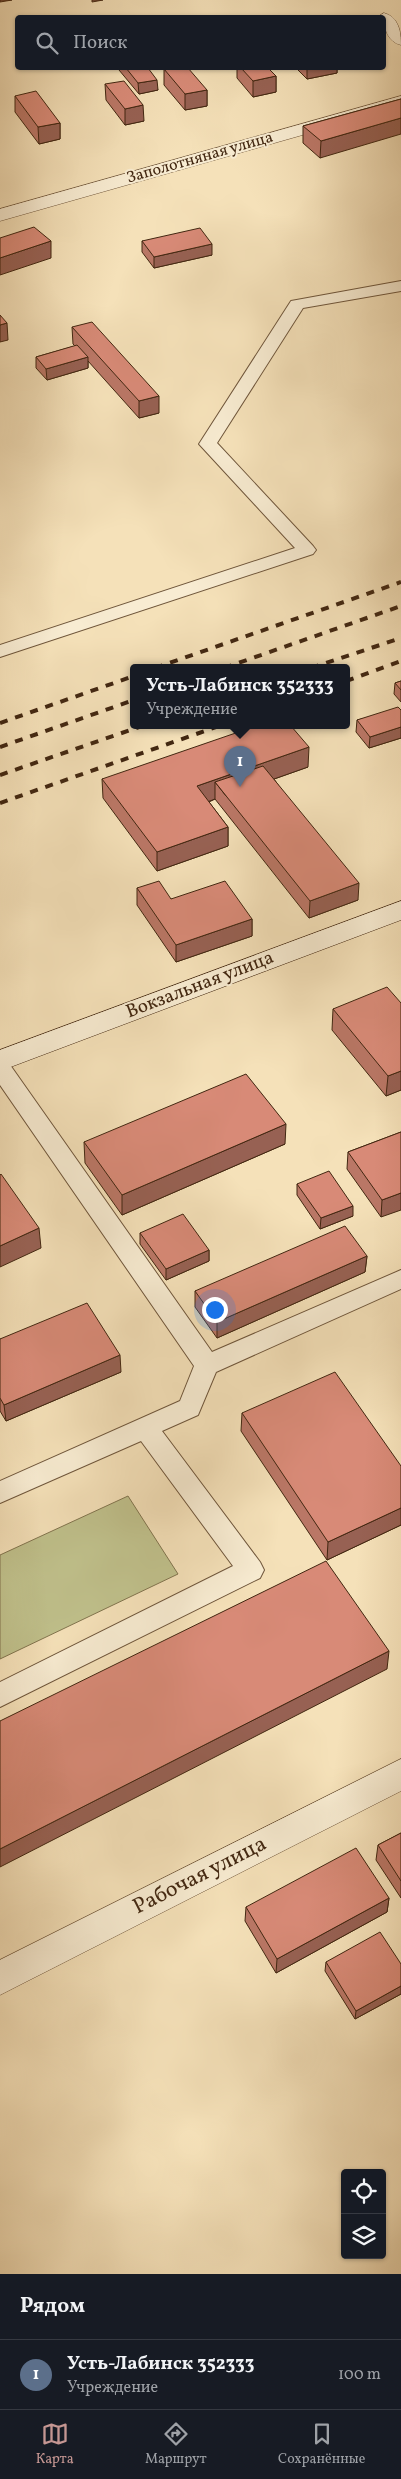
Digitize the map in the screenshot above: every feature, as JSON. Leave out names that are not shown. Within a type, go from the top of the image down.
[{"type":"street","points":[[386,21],[401,40]]},
{"type":"street","name":"Заполотняная улица","points":[[0,215],[401,101]]},
{"type":"street","name":"Вокзальная улица","points":[[0,1061],[401,910]]},
{"type":"street","name":"Рабочая улица","points":[[0,1978],[401,1774]]},
{"type":"lane","points":[[0,651],[307,550],[208,444],[297,304],[401,286]]},
{"type":"lane","points":[[0,1068],[207,1365]]},
{"type":"lane","points":[[0,1492],[189,1408],[207,1365],[401,1279]]},
{"type":"lane","points":[[0,1695],[251,1570],[145,1427]]},
{"type":"green space","points":[[128,1496],[178,1574],[0,1659],[0,1555]]},
{"type":"building","points":[[128,70],[150,70],[157,80],[138,83]]},
{"type":"building","points":[[165,70],[190,70],[207,90],[185,94]]},
{"type":"building","points":[[243,70],[270,70],[276,76],[253,81]]},
{"type":"building","points":[[124,81],[143,105],[125,109],[105,84]]},
{"type":"building","points":[[36,91],[60,123],[38,127],[15,96]]},
{"type":"building","points":[[401,99],[401,118],[321,141],[303,126]]},
{"type":"building","points":[[34,227],[51,241],[0,258],[0,238]]},
{"type":"building","points":[[200,228],[212,244],[154,257],[142,241]]},
{"type":"building","points":[[0,315],[7,323],[0,325]]},
{"type":"building","points":[[92,322],[159,396],[139,401],[72,327]]},
{"type":"building","points":[[77,345],[88,357],[46,369],[36,357]]},
{"type":"building","points":[[401,681],[401,690],[395,683]]},
{"type":"building","points":[[398,707],[401,710],[401,727],[370,737],[357,720]]},
{"type":"building","points":[[247,729],[294,729],[309,747],[197,786],[228,827],[157,852],[102,779]]},
{"type":"building","points":[[263,766],[359,883],[310,901],[215,782]]},
{"type":"building","points":[[159,881],[171,899],[225,881],[252,919],[176,945],[137,888]]},
{"type":"building","points":[[387,987],[401,1003],[401,1071],[388,1076],[333,1009]]},
{"type":"building","points":[[246,1074],[286,1124],[122,1195],[84,1142]]},
{"type":"building","points":[[401,1132],[401,1193],[382,1200],[348,1152]]},
{"type":"building","points":[[329,1171],[353,1206],[321,1218],[297,1184]]},
{"type":"building","points":[[0,1175],[39,1228],[0,1246]]},
{"type":"building","points":[[183,1214],[209,1250],[166,1269],[140,1233]]},
{"type":"building","points":[[345,1226],[367,1256],[217,1322],[195,1291]]},
{"type":"building","points":[[87,1303],[120,1355],[4,1405],[0,1398],[0,1339]]},
{"type":"building","points":[[335,1372],[401,1466],[401,1508],[328,1542],[242,1413]]},
{"type":"building","points":[[326,1561],[389,1651],[0,1849],[0,1721]]},
{"type":"building","points":[[401,1833],[401,1881],[378,1845]]},
{"type":"building","points":[[356,1848],[389,1898],[277,1959],[246,1907]]},
{"type":"building","points":[[380,1932],[401,1964],[401,1986],[356,2011],[326,1962]]},
{"type":"railway","points":[[166,664],[401,582]]},
{"type":"railway","points":[[235,664],[401,606]]},
{"type":"railway","points":[[323,664],[401,638]]},
{"type":"railway","points":[[350,680],[401,661]]},
{"type":"railway","points":[[0,723],[130,677]]},
{"type":"railway","points":[[0,747],[130,701]]},
{"type":"railway","points":[[0,775],[133,729]]},
{"type":"railway","points":[[0,803],[210,729]]},
{"type":"place","name":"Усть-Лабинск 352333","points":[[240,787]]}]
